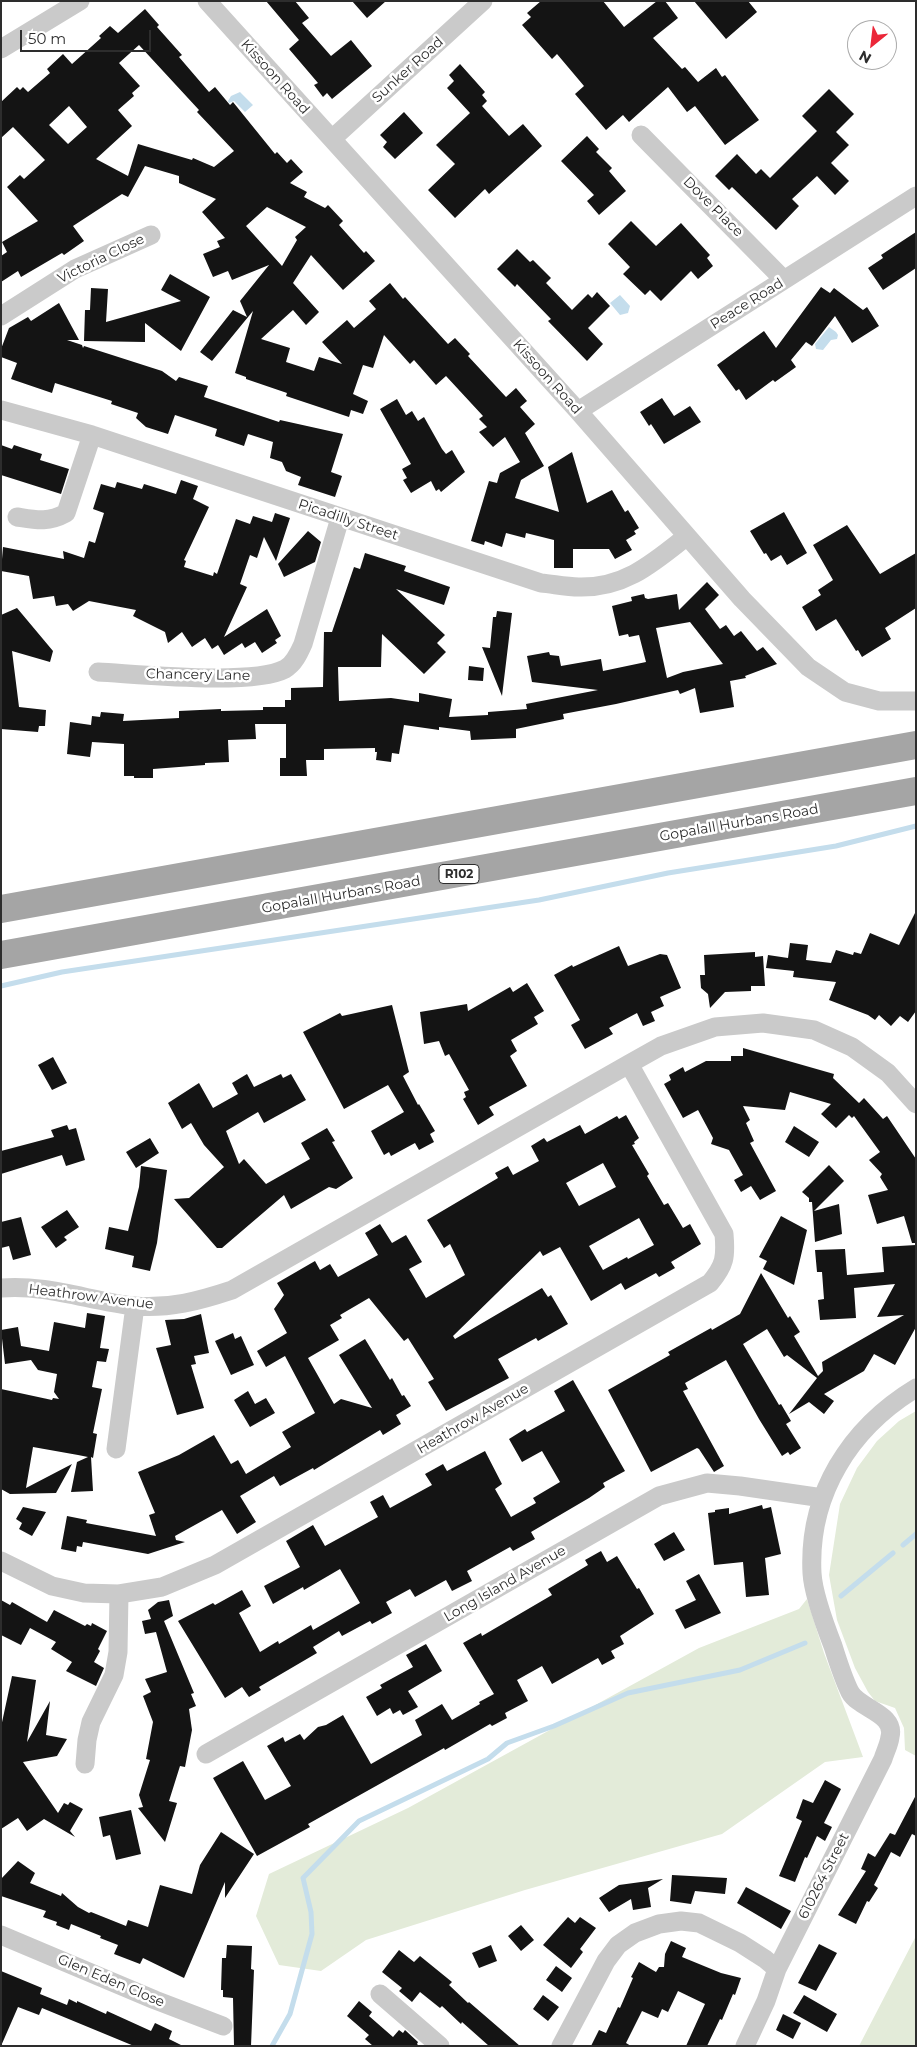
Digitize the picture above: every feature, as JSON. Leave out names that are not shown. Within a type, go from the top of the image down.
[{"type":"main road","points":[[1,909],[916,746]]},
{"type":"main road","name":"Gopalall Hurbans Road","points":[[1,955],[916,791]]},
{"type":"street","points":[[1,49],[80,1]]},
{"type":"street","name":"Kissoon Road","points":[[207,1],[578,411],[742,599],[808,667],[845,692],[879,701],[916,701]]},
{"type":"street","name":"Sunker Road","points":[[332,139],[483,1]]},
{"type":"street","name":"Dove Place","points":[[641,135],[784,280]]},
{"type":"street","name":"Peace Road","points":[[578,411],[916,196]]},
{"type":"street","name":"Victoria Close","points":[[1,316],[75,269],[151,235]]},
{"type":"street","name":"Picadilly Street","points":[[1,410],[92,435],[340,518],[541,582],[579,587],[611,584],[638,572],[687,536]]},
{"type":"street","points":[[17,517],[38,520],[54,519],[66,512],[92,435]]},
{"type":"street","name":"Chancery Lane","points":[[98,672],[226,677],[263,675],[286,669],[297,658],[303,644],[340,518]]},
{"type":"street","name":"Heathrow Avenue","points":[[1,1288],[11,1287],[57,1292],[135,1306],[169,1306],[197,1302],[232,1290],[661,1046],[715,1026],[763,1023],[814,1030],[852,1046],[888,1073],[916,1104]]},
{"type":"street","name":"Heathrow Avenue","points":[[1,1561],[52,1586],[84,1592],[119,1594],[162,1587],[215,1565],[710,1283],[721,1269],[725,1252],[724,1234],[630,1064]]},
{"type":"street","points":[[116,1449],[135,1306]]},
{"type":"street","name":"610264 Street","points":[[744,2046],[766,2001],[777,1969],[883,1759],[891,1736],[885,1719],[860,1704],[852,1695],[826,1628],[812,1574],[815,1528],[823,1498],[838,1464],[861,1432],[892,1402],[916,1388]]},
{"type":"street","name":"Long Island Avenue","points":[[206,1754],[659,1496],[708,1483],[823,1498]]},
{"type":"street","points":[[85,1764],[91,1722],[114,1675],[118,1652],[119,1594]]},
{"type":"street","points":[[562,2046],[606,1961],[618,1945],[636,1933],[659,1924],[681,1920],[699,1923],[740,1943],[777,1969]]},
{"type":"street","name":"Glen Eden Close","points":[[1,1935],[222,2026]]},
{"type":"street","points":[[380,1994],[440,2046]]},
{"type":"green space","points":[[916,1411],[916,1756],[905,1750],[904,1728],[895,1708],[875,1701],[855,1668],[837,1620],[829,1575],[840,1504],[857,1468],[877,1441],[899,1421]]},
{"type":"green space","points":[[807,1599],[824,1653],[863,1757],[825,1762],[722,1834],[525,1890],[366,1940],[321,1971],[279,1965],[256,1916],[269,1874],[408,1808],[699,1648],[799,1609]]},
{"type":"green space","points":[[916,1936],[916,2046],[859,2046]]},
{"type":"water","points":[[240,92],[253,105],[245,112],[234,101],[229,103],[228,101],[231,96]]},
{"type":"water","points":[[620,295],[630,306],[628,313],[620,315],[610,303]]},
{"type":"water","points":[[829,327],[838,335],[837,339],[831,340],[823,350],[816,349],[815,344]]},
{"type":"building","points":[[266,1],[295,1],[309,18],[302,23],[331,56],[351,40],[372,66],[332,99],[327,93],[323,97],[314,85],[318,83],[289,49],[299,40]]},
{"type":"building","points":[[352,1],[386,1],[367,18]]},
{"type":"building","points":[[541,1],[603,1],[624,27],[657,1],[665,1],[678,18],[653,38],[682,69],[685,67],[698,82],[716,68],[722,77],[725,75],[759,120],[725,145],[695,106],[687,112],[668,87],[629,122],[623,115],[606,130],[575,94],[584,86],[557,54],[552,59],[522,25],[531,17],[527,13]]},
{"type":"building","points":[[694,1],[748,1],[757,12],[726,39]]},
{"type":"building","points":[[145,9],[159,25],[157,27],[182,55],[179,57],[209,92],[215,87],[230,105],[233,102],[275,154],[277,152],[287,163],[291,159],[303,172],[290,183],[307,192],[304,197],[325,208],[328,205],[343,221],[339,225],[364,253],[366,251],[375,261],[343,290],[311,255],[293,283],[319,312],[306,325],[293,310],[261,339],[290,348],[286,362],[314,371],[319,357],[342,364],[322,342],[347,320],[354,328],[376,309],[369,301],[390,283],[403,299],[405,297],[448,344],[455,338],[470,354],[468,356],[506,397],[516,388],[527,401],[520,407],[535,424],[525,433],[544,466],[521,480],[515,498],[559,512],[548,467],[572,452],[587,503],[612,490],[625,512],[628,510],[639,528],[634,531],[636,534],[626,540],[632,550],[615,559],[609,549],[573,549],[573,568],[554,568],[554,540],[526,533],[525,538],[506,533],[502,547],[485,541],[484,545],[471,541],[489,481],[497,483],[500,473],[520,462],[505,437],[493,447],[479,432],[487,427],[479,419],[483,416],[446,376],[436,385],[414,360],[410,364],[384,335],[373,368],[363,365],[353,394],[368,401],[363,414],[351,410],[349,417],[286,396],[287,393],[246,379],[246,377],[235,373],[253,311],[212,361],[200,352],[233,310],[247,317],[240,301],[269,265],[232,280],[228,271],[213,277],[203,254],[220,247],[217,241],[225,238],[202,212],[216,199],[179,183],[179,176],[145,166],[128,197],[122,194],[73,226],[84,241],[64,255],[62,253],[21,277],[18,271],[1,282],[1,256],[7,252],[2,242],[38,221],[7,187],[20,175],[24,179],[45,160],[13,127],[1,138],[1,102],[17,87],[20,90],[23,87],[28,92],[50,73],[47,69],[63,54],[72,64],[101,38],[99,36],[110,26],[118,33]],"holes":[[[139,45],[199,110],[197,112],[234,151],[214,167],[193,158],[192,160],[138,144],[128,176],[96,159],[132,126],[118,110],[134,96],[132,93],[140,86],[119,63]],[[69,106],[87,127],[68,144],[49,125]],[[267,207],[306,227],[295,237],[297,240],[282,266],[246,226]]]},
{"type":"building","points":[[460,64],[485,92],[482,95],[487,101],[482,106],[509,136],[523,124],[542,146],[489,194],[485,189],[455,218],[428,190],[455,164],[436,145],[470,113],[447,88],[454,81],[449,75]]},
{"type":"building","points":[[829,89],[854,114],[836,132],[849,145],[831,163],[849,181],[835,195],[817,176],[792,199],[799,206],[776,230],[732,187],[729,190],[715,176],[737,154],[756,174],[761,169],[770,178],[817,131],[802,116]]},
{"type":"building","points":[[404,112],[423,133],[395,159],[383,147],[387,142],[380,135]]},
{"type":"building","points":[[587,136],[599,149],[596,152],[612,168],[609,171],[626,191],[599,215],[587,201],[594,195],[561,161]]},
{"type":"building","points":[[631,221],[656,246],[681,223],[710,255],[707,258],[713,266],[698,279],[691,271],[661,301],[650,290],[645,295],[623,274],[630,267],[608,244]]},
{"type":"building","points":[[916,232],[916,268],[883,290],[868,268],[883,258],[881,255]]},
{"type":"building","points":[[517,249],[530,262],[533,260],[551,278],[546,283],[572,310],[588,294],[592,298],[597,292],[610,306],[588,328],[603,344],[587,361],[548,321],[551,319],[517,284],[515,287],[497,269]]},
{"type":"building","points":[[170,274],[210,297],[181,351],[145,323],[145,342],[84,341],[85,310],[90,310],[91,288],[108,289],[106,322],[181,301],[161,290]]},
{"type":"building","points":[[821,287],[830,293],[834,288],[863,310],[867,307],[879,326],[852,343],[835,316],[812,346],[806,342],[791,360],[796,367],[775,382],[773,380],[746,400],[739,389],[736,391],[717,365],[764,331],[776,348]]},
{"type":"building","points":[[59,303],[79,340],[67,340],[82,345],[83,348],[84,346],[162,371],[176,381],[179,377],[208,386],[204,397],[279,422],[280,420],[343,434],[331,472],[342,476],[335,497],[298,485],[301,477],[286,471],[282,462],[270,458],[273,442],[248,434],[244,446],[215,436],[217,429],[175,415],[168,434],[146,427],[136,418],[138,413],[111,404],[112,401],[55,383],[52,393],[11,379],[17,363],[1,357],[1,349],[9,328],[28,317],[31,321]]},
{"type":"building","points":[[662,398],[674,416],[690,406],[701,422],[664,444],[651,424],[649,426],[640,412]]},
{"type":"building","points":[[397,399],[406,415],[412,411],[418,421],[424,417],[442,449],[446,454],[452,450],[465,472],[441,492],[439,489],[436,491],[431,481],[411,493],[403,480],[407,478],[402,469],[411,464],[380,409]]},
{"type":"building","points":[[1,445],[12,449],[14,445],[42,454],[40,460],[69,469],[61,494],[1,475]]},
{"type":"building","points":[[181,480],[198,486],[193,499],[209,507],[184,560],[186,561],[184,567],[213,576],[214,572],[217,574],[236,519],[250,524],[253,516],[272,522],[275,513],[290,518],[276,561],[264,537],[257,558],[250,555],[240,584],[247,587],[224,637],[267,609],[281,636],[275,640],[277,643],[262,653],[255,642],[245,648],[242,643],[224,655],[218,645],[212,649],[205,638],[192,647],[182,632],[168,643],[165,632],[133,616],[136,610],[89,601],[73,611],[68,604],[56,606],[54,596],[33,599],[29,576],[1,571],[3,547],[64,559],[63,551],[84,558],[89,541],[95,543],[104,513],[93,509],[101,484],[115,488],[117,482],[142,489],[144,484],[176,494]]},
{"type":"building","points":[[784,512],[807,553],[787,565],[781,555],[771,561],[766,553],[764,554],[750,531]]},
{"type":"building","points":[[847,525],[880,574],[916,553],[916,608],[885,628],[891,639],[862,657],[858,650],[856,651],[836,619],[816,631],[802,607],[821,595],[818,590],[833,580],[813,545]]},
{"type":"building","points":[[308,531],[321,542],[315,562],[284,577],[278,564]]},
{"type":"building","points":[[365,553],[406,566],[404,571],[450,587],[444,605],[396,589],[445,635],[437,643],[446,652],[424,674],[382,634],[381,667],[338,667],[339,701],[391,698],[419,702],[419,693],[452,699],[449,717],[488,715],[488,712],[527,709],[526,704],[598,690],[532,682],[527,656],[549,652],[550,655],[559,656],[561,666],[601,659],[603,671],[646,662],[639,635],[629,637],[628,634],[619,636],[612,606],[632,601],[631,597],[644,594],[645,598],[648,599],[677,594],[679,610],[707,582],[719,595],[705,609],[720,629],[726,625],[734,636],[741,631],[757,651],[763,647],[777,664],[745,676],[746,678],[730,681],[734,707],[700,713],[695,688],[680,694],[678,690],[563,714],[564,719],[516,729],[516,738],[471,740],[470,731],[439,727],[439,730],[404,725],[399,754],[392,753],[391,762],[376,760],[377,752],[375,752],[375,748],[324,749],[324,760],[306,760],[307,776],[280,776],[280,758],[286,758],[286,724],[255,724],[256,739],[228,740],[229,762],[153,769],[153,778],[124,776],[124,744],[92,742],[90,757],[67,754],[70,722],[91,725],[92,716],[100,717],[101,712],[124,714],[123,721],[179,718],[179,711],[263,710],[263,707],[285,707],[285,700],[291,700],[291,688],[323,687],[324,632],[332,632],[354,567],[360,569]],"holes":[[[690,622],[723,664],[683,672],[667,678],[656,628]]]},
{"type":"building","points":[[17,608],[53,651],[50,662],[12,651],[19,707],[46,710],[45,726],[39,726],[38,732],[1,729],[1,615]]},
{"type":"building","points":[[497,611],[512,613],[502,696],[482,647],[490,648],[493,617],[496,617]]},
{"type":"building","points":[[469,666],[484,668],[483,681],[468,680]]},
{"type":"building","points":[[916,911],[916,1011],[908,1022],[900,1016],[891,1026],[879,1015],[875,1020],[868,1015],[829,1000],[836,982],[793,977],[794,971],[766,968],[768,955],[788,958],[790,943],[808,945],[806,960],[831,963],[836,950],[853,955],[854,952],[861,954],[870,933],[899,945]]},
{"type":"building","points":[[619,946],[628,966],[660,954],[667,955],[681,988],[660,997],[664,1006],[651,1012],[655,1021],[643,1026],[637,1013],[609,1028],[613,1034],[585,1049],[571,1025],[580,1020],[554,975],[572,965],[573,967]]},
{"type":"building","points":[[755,952],[755,957],[763,956],[765,986],[751,986],[751,991],[725,992],[710,1008],[708,994],[701,988],[700,975],[705,975],[704,955]]},
{"type":"building","points":[[527,983],[544,1011],[534,1017],[538,1024],[511,1040],[517,1051],[510,1056],[527,1086],[489,1107],[494,1115],[478,1125],[463,1099],[466,1097],[464,1092],[469,1090],[449,1054],[445,1056],[439,1041],[424,1044],[420,1012],[467,1004],[468,1011],[510,987],[513,992]]},
{"type":"building","points":[[392,1005],[409,1072],[403,1076],[418,1105],[435,1131],[430,1134],[434,1142],[419,1150],[415,1143],[391,1156],[389,1152],[384,1155],[371,1131],[404,1112],[388,1085],[344,1109],[303,1032],[340,1013],[342,1016]]},
{"type":"building","points":[[743,1048],[834,1074],[833,1078],[859,1103],[864,1098],[883,1119],[887,1116],[916,1159],[916,1243],[912,1243],[904,1216],[877,1224],[868,1195],[888,1190],[880,1177],[882,1174],[869,1160],[880,1152],[854,1116],[852,1118],[849,1115],[836,1128],[821,1114],[831,1104],[790,1092],[785,1110],[743,1106],[750,1120],[746,1123],[754,1141],[750,1143],[776,1191],[760,1200],[751,1186],[741,1192],[734,1180],[743,1175],[729,1150],[711,1144],[713,1138],[698,1110],[683,1118],[664,1084],[671,1080],[669,1075],[683,1067],[685,1072],[706,1061],[731,1061],[731,1056],[743,1056]]},
{"type":"building","points":[[53,1057],[67,1083],[52,1090],[38,1065]]},
{"type":"building","points":[[247,1074],[254,1087],[281,1074],[283,1078],[291,1074],[306,1100],[264,1123],[258,1112],[226,1131],[239,1164],[244,1159],[266,1184],[310,1159],[301,1143],[327,1128],[335,1141],[332,1142],[353,1178],[336,1189],[329,1187],[291,1209],[284,1195],[222,1248],[217,1248],[174,1199],[189,1198],[224,1167],[204,1145],[191,1123],[182,1129],[168,1103],[199,1083],[213,1108],[238,1094],[232,1083]]},
{"type":"building","points":[[626,1115],[639,1138],[632,1145],[664,1205],[668,1203],[683,1228],[690,1224],[701,1244],[671,1262],[675,1268],[659,1277],[656,1273],[625,1290],[621,1283],[591,1301],[560,1247],[543,1256],[540,1251],[453,1336],[455,1339],[542,1288],[548,1297],[551,1295],[568,1324],[538,1341],[536,1338],[498,1359],[509,1378],[446,1411],[428,1382],[434,1379],[408,1338],[404,1341],[369,1298],[340,1315],[342,1318],[330,1325],[339,1340],[308,1358],[334,1404],[341,1399],[372,1408],[339,1355],[365,1339],[390,1380],[392,1378],[402,1396],[404,1395],[411,1406],[396,1415],[401,1424],[383,1435],[380,1430],[314,1470],[313,1468],[280,1486],[274,1476],[240,1496],[256,1522],[237,1534],[222,1510],[175,1536],[176,1540],[185,1542],[148,1554],[83,1542],[82,1547],[77,1546],[76,1552],[61,1549],[67,1516],[87,1520],[86,1523],[156,1536],[149,1515],[155,1513],[138,1472],[179,1455],[214,1435],[231,1464],[238,1460],[246,1474],[291,1447],[282,1432],[315,1413],[285,1356],[266,1367],[257,1351],[287,1333],[274,1309],[284,1295],[277,1283],[315,1261],[320,1270],[330,1264],[338,1277],[378,1255],[365,1233],[380,1224],[392,1243],[406,1235],[422,1262],[409,1269],[426,1298],[465,1275],[450,1244],[444,1248],[427,1220],[498,1178],[495,1173],[508,1166],[513,1175],[539,1161],[531,1146],[544,1138],[547,1142],[580,1125],[585,1134],[617,1116],[619,1119]],"holes":[[[603,1163],[616,1187],[579,1206],[566,1183]],[[639,1218],[654,1245],[603,1270],[589,1246]]]},
{"type":"building","points":[[67,1125],[69,1130],[76,1128],[85,1160],[66,1166],[62,1155],[1,1174],[1,1151],[54,1137],[51,1130]]},
{"type":"building","points":[[794,1126],[819,1142],[809,1157],[785,1142]]},
{"type":"building","points":[[150,1138],[159,1153],[136,1168],[126,1152]]},
{"type":"building","points":[[829,1165],[844,1181],[814,1211],[839,1204],[842,1234],[815,1242],[812,1202],[809,1202],[809,1198],[802,1192]]},
{"type":"building","points":[[141,1166],[167,1170],[157,1243],[150,1271],[132,1267],[134,1256],[105,1249],[109,1227],[128,1231],[139,1187]]},
{"type":"building","points":[[67,1210],[79,1227],[64,1237],[67,1240],[56,1248],[41,1227]]},
{"type":"building","points":[[781,1216],[807,1230],[794,1285],[763,1269],[767,1261],[759,1257]]},
{"type":"building","points":[[21,1217],[31,1255],[13,1260],[9,1246],[1,1248],[1,1222]]},
{"type":"building","points":[[916,1245],[916,1327],[895,1365],[874,1354],[864,1371],[824,1394],[834,1401],[824,1414],[809,1402],[789,1414],[817,1378],[787,1355],[784,1357],[767,1329],[743,1344],[779,1405],[781,1404],[791,1421],[786,1424],[801,1448],[790,1455],[788,1452],[782,1456],[726,1360],[685,1383],[688,1389],[683,1391],[724,1466],[714,1472],[697,1448],[651,1472],[608,1390],[670,1355],[668,1352],[740,1314],[761,1273],[788,1318],[790,1316],[800,1332],[794,1336],[818,1376],[823,1371],[822,1362],[904,1315],[877,1317],[895,1284],[854,1288],[856,1318],[820,1320],[818,1300],[824,1299],[822,1272],[817,1272],[815,1250],[845,1249],[847,1275],[884,1272],[882,1247]]},
{"type":"building","points":[[87,1313],[105,1316],[100,1348],[109,1349],[106,1362],[97,1361],[92,1387],[102,1389],[93,1433],[97,1434],[93,1458],[91,1457],[93,1491],[71,1492],[77,1462],[88,1457],[33,1447],[26,1488],[72,1464],[56,1493],[10,1494],[1,1489],[1,1389],[52,1400],[53,1398],[59,1399],[54,1392],[57,1374],[38,1370],[31,1360],[5,1364],[1,1330],[18,1327],[21,1346],[49,1351],[54,1322],[85,1328]]},
{"type":"building","points":[[201,1314],[209,1353],[194,1356],[196,1364],[191,1365],[204,1408],[177,1415],[156,1348],[171,1345],[165,1320],[184,1319]]},
{"type":"building","points":[[233,1333],[235,1339],[241,1336],[254,1365],[231,1375],[215,1341]]},
{"type":"building","points":[[573,1380],[625,1471],[603,1483],[605,1487],[589,1498],[531,1532],[535,1539],[513,1551],[510,1547],[467,1571],[472,1581],[452,1591],[446,1580],[415,1597],[410,1589],[386,1602],[392,1613],[372,1624],[370,1621],[342,1636],[339,1631],[313,1647],[317,1653],[259,1687],[261,1690],[249,1697],[242,1687],[225,1698],[178,1621],[213,1603],[215,1605],[242,1590],[251,1606],[239,1613],[260,1652],[278,1641],[279,1644],[311,1625],[313,1630],[360,1603],[340,1569],[304,1590],[303,1587],[273,1604],[264,1586],[300,1567],[286,1541],[313,1525],[325,1546],[378,1517],[370,1502],[383,1495],[390,1508],[432,1485],[425,1474],[443,1464],[447,1471],[485,1451],[502,1484],[495,1489],[511,1517],[536,1503],[533,1498],[560,1482],[542,1451],[522,1462],[509,1439],[525,1429],[527,1432],[565,1411],[554,1391]]},
{"type":"building","points":[[248,1391],[255,1404],[266,1398],[275,1413],[250,1427],[234,1400]]},
{"type":"building","points":[[762,1505],[763,1509],[771,1507],[781,1554],[765,1558],[769,1595],[746,1597],[743,1562],[714,1565],[708,1513],[729,1508],[729,1514]]},
{"type":"building","points":[[23,1507],[46,1512],[32,1536],[19,1529],[22,1523],[16,1519]]},
{"type":"building","points":[[674,1532],[685,1550],[664,1561],[654,1544]]},
{"type":"building","points":[[601,1551],[607,1562],[617,1556],[654,1614],[620,1636],[624,1644],[611,1651],[615,1658],[602,1665],[598,1658],[552,1684],[542,1666],[517,1680],[528,1701],[505,1713],[507,1718],[492,1726],[490,1724],[445,1750],[444,1748],[308,1824],[310,1827],[257,1856],[213,1778],[243,1761],[265,1800],[291,1786],[267,1746],[283,1737],[285,1742],[300,1734],[304,1740],[318,1727],[326,1725],[343,1715],[371,1764],[422,1735],[415,1720],[442,1704],[452,1720],[480,1704],[479,1702],[494,1694],[463,1643],[481,1633],[482,1636],[552,1595],[548,1589],[588,1565],[585,1560]]},
{"type":"building","points":[[699,1574],[721,1613],[685,1629],[675,1610],[696,1600],[686,1581]]},
{"type":"building","points":[[1,1600],[10,1605],[12,1602],[47,1622],[54,1610],[85,1626],[87,1624],[91,1626],[92,1623],[107,1631],[94,1662],[104,1668],[96,1686],[66,1671],[72,1662],[51,1649],[56,1642],[30,1628],[21,1645],[1,1635]]},
{"type":"building","points":[[169,1600],[173,1616],[164,1621],[194,1693],[191,1694],[196,1706],[189,1709],[192,1730],[185,1767],[180,1766],[169,1801],[177,1803],[165,1842],[138,1808],[143,1807],[139,1795],[150,1760],[146,1759],[153,1722],[143,1696],[151,1692],[145,1679],[167,1672],[156,1632],[145,1634],[142,1621],[151,1619],[148,1610],[158,1602]]},
{"type":"building","points":[[426,1644],[442,1671],[408,1691],[418,1707],[403,1715],[400,1710],[393,1714],[390,1708],[377,1716],[366,1697],[382,1688],[380,1685],[413,1667],[406,1655]]},
{"type":"building","points":[[12,1676],[36,1680],[27,1742],[50,1701],[46,1735],[67,1739],[57,1756],[23,1762],[58,1813],[64,1803],[68,1805],[70,1802],[83,1809],[70,1831],[75,1837],[44,1819],[27,1831],[18,1818],[1,1829],[1,1727]]},
{"type":"building","points":[[825,1780],[841,1789],[824,1823],[832,1827],[825,1841],[817,1836],[807,1858],[805,1857],[795,1882],[779,1876],[802,1821],[796,1818],[803,1799],[813,1803]]},
{"type":"building","points":[[916,1795],[916,1836],[912,1834],[900,1857],[891,1852],[874,1885],[878,1888],[869,1902],[867,1901],[856,1924],[838,1915],[866,1871],[861,1869],[868,1853],[875,1857],[890,1833],[895,1835]]},
{"type":"building","points":[[131,1810],[141,1854],[116,1860],[110,1835],[103,1837],[99,1817]]},
{"type":"building","points":[[221,1832],[254,1854],[225,1898],[225,1882],[184,1978],[143,1958],[140,1964],[114,1954],[118,1945],[100,1938],[101,1936],[71,1924],[69,1930],[56,1925],[57,1922],[43,1917],[46,1911],[1,1896],[1,1879],[18,1861],[35,1873],[30,1883],[61,1896],[62,1893],[78,1907],[89,1913],[91,1912],[126,1926],[128,1920],[148,1927],[160,1885],[192,1894],[200,1865]]},
{"type":"building","points":[[672,1875],[727,1878],[725,1894],[695,1891],[691,1904],[670,1901]]},
{"type":"building","points":[[663,1879],[648,1888],[651,1907],[633,1910],[631,1899],[609,1912],[599,1898],[619,1885]]},
{"type":"building","points":[[746,1887],[791,1911],[781,1929],[737,1903]]},
{"type":"building","points":[[568,1917],[575,1923],[580,1917],[596,1928],[580,1949],[583,1952],[571,1968],[543,1945]]},
{"type":"building","points":[[521,1925],[534,1940],[521,1951],[508,1936]]},
{"type":"building","points":[[671,1941],[686,1948],[682,1957],[721,1973],[741,1978],[735,1995],[733,1994],[722,2020],[720,2019],[707,2046],[686,2046],[705,2004],[678,1991],[668,2012],[662,2009],[658,2018],[642,2011],[626,2043],[631,2046],[591,2046],[599,2030],[606,2033],[618,2007],[620,2008],[633,1978],[631,1977],[639,1962],[656,1972],[659,1967],[664,1967],[665,1954]]},
{"type":"building","points":[[819,1944],[837,1953],[816,1991],[798,1983]]},
{"type":"building","points":[[227,1945],[252,1946],[251,1969],[254,1970],[251,2046],[234,2046],[233,1998],[223,1997],[223,1990],[221,1990],[222,1958],[226,1958]]},
{"type":"building","points":[[491,1945],[497,1961],[479,1968],[472,1953]]},
{"type":"building","points":[[399,1950],[414,1962],[420,1956],[452,1982],[449,1985],[468,2003],[520,2046],[489,2046],[442,2006],[440,2008],[420,1992],[412,2002],[399,1991],[402,1988],[382,1972]]},
{"type":"building","points":[[556,1966],[572,1978],[562,1992],[546,1980]]},
{"type":"building","points":[[1,1971],[42,1988],[40,1994],[67,2005],[69,1999],[77,2003],[77,2001],[106,2014],[107,2011],[151,2031],[155,2023],[172,2031],[169,2039],[183,2046],[134,2046],[42,2008],[39,2015],[18,2007],[1,2046]]},
{"type":"building","points":[[543,1995],[559,2007],[548,2021],[533,2009]]},
{"type":"building","points":[[804,1995],[837,2014],[827,2032],[793,2013]]},
{"type":"building","points":[[359,2001],[372,2012],[369,2016],[393,2037],[399,2030],[403,2033],[405,2030],[418,2042],[419,2046],[373,2046],[365,2039],[369,2035],[347,2016]]},
{"type":"building","points":[[783,2014],[801,2023],[793,2039],[776,2030]]},
{"type":"waterway","points":[[1,986],[62,972],[539,900],[668,873],[836,846],[916,826]]},
{"type":"waterway","points":[[903,1545],[916,1534]]},
{"type":"waterway","points":[[841,1596],[893,1553]]},
{"type":"waterway","points":[[272,2046],[290,2014],[312,1934],[311,1912],[303,1878],[359,1821],[488,1759],[507,1743],[554,1726],[628,1693],[740,1670],[805,1643]]}]
